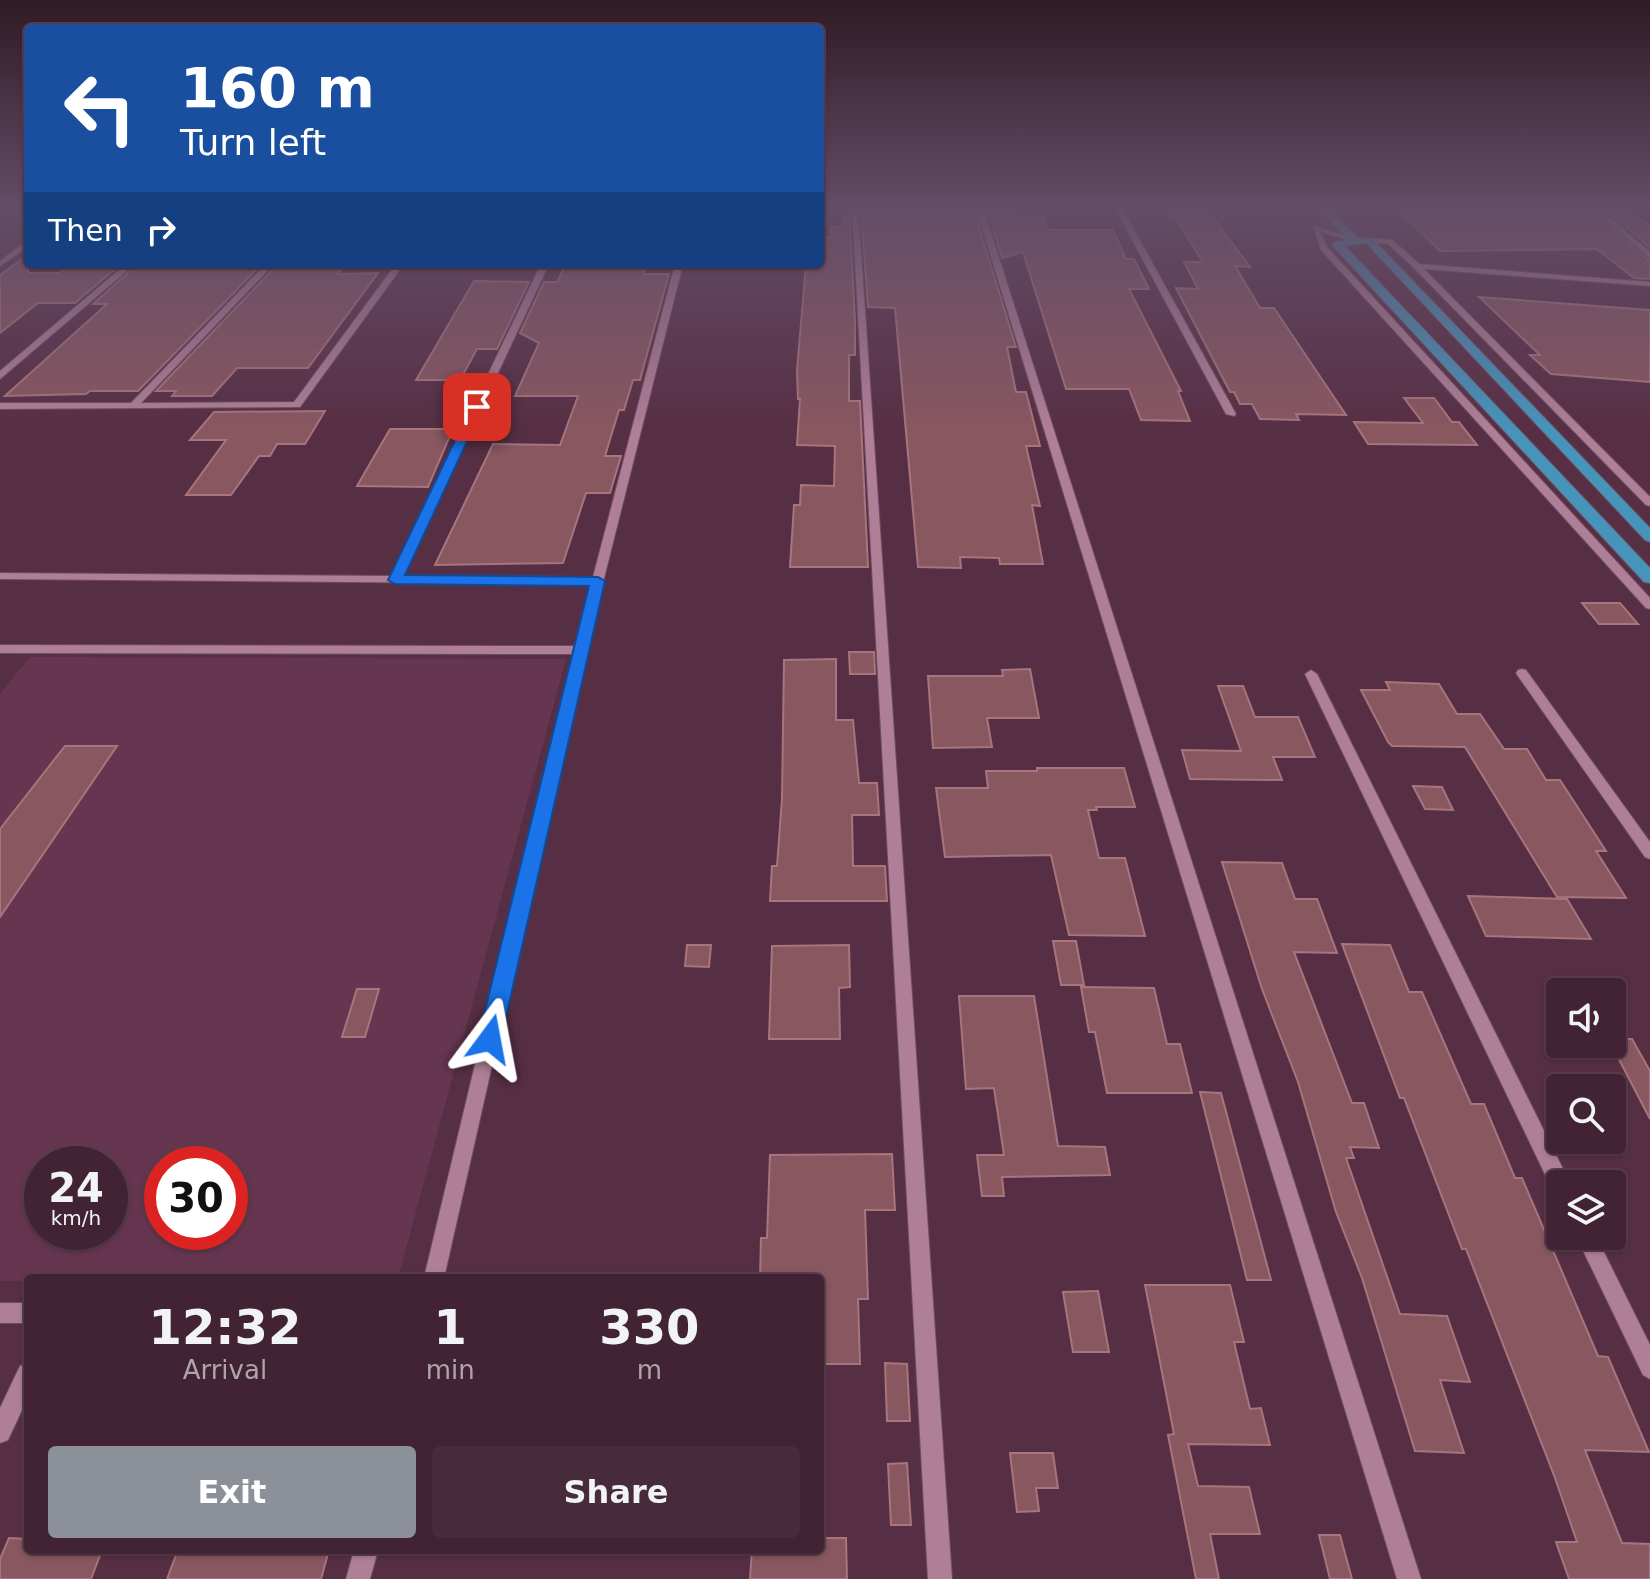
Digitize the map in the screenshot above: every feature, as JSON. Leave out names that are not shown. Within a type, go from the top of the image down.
[{"type":"main road","points":[[1372,282],[1650,578]]},
{"type":"main road","points":[[1402,282],[1650,537]]},
{"type":"street","points":[[0,376],[110,282]]},
{"type":"street","points":[[133,406],[253,282]]},
{"type":"street","points":[[0,406],[297,405],[387,282]]},
{"type":"street","points":[[395,580],[537,282]]},
{"type":"street","points":[[435,1274],[580,650],[674,282]]},
{"type":"street","points":[[860,282],[940,1579]]},
{"type":"street","points":[[1002,282],[1409,1579]]},
{"type":"street","points":[[1158,282],[1231,414]]},
{"type":"street","points":[[1355,282],[1650,605]]},
{"type":"street","points":[[1432,282],[1650,503]]},
{"type":"street","points":[[1620,282],[1650,284]]},
{"type":"street","points":[[0,576],[598,581]]},
{"type":"street","points":[[0,649],[580,650]]},
{"type":"street","points":[[1522,673],[1650,853]]},
{"type":"street","points":[[1311,674],[1553,1170]]},
{"type":"street","points":[[1593,1250],[1650,1368]]},
{"type":"street","points":[[0,1313],[24,1313]]},
{"type":"street","points":[[0,1432],[24,1382]]},
{"type":"street","points":[[358,1579],[365,1554]]},
{"type":"shaded area","points":[[30,657],[566,659],[399,1274],[24,1274],[24,1281],[0,1281],[0,694]]},
{"type":"building","points":[[0,282],[100,282],[75,303],[38,303],[0,333]]},
{"type":"building","points":[[118,282],[245,282],[138,391],[5,396],[107,304],[93,304]]},
{"type":"building","points":[[261,282],[372,282],[308,368],[237,368],[212,396],[172,396],[176,391],[156,391]]},
{"type":"building","points":[[474,282],[529,282],[497,349],[477,349],[460,380],[416,380]]},
{"type":"building","points":[[544,282],[667,282],[640,380],[633,380],[624,410],[619,410],[605,456],[621,456],[610,493],[586,493],[563,563],[435,565],[493,444],[560,445],[578,396],[515,396],[539,343],[520,333]]},
{"type":"building","points":[[805,282],[853,282],[855,355],[849,355],[849,401],[860,401],[868,567],[790,567],[794,505],[800,505],[801,485],[834,486],[835,446],[797,445],[800,399],[797,370]]},
{"type":"building","points":[[866,282],[996,282],[1016,347],[1007,347],[1016,392],[1026,392],[1040,446],[1026,446],[1040,506],[1032,505],[1043,564],[1000,564],[999,558],[960,557],[961,568],[918,567],[895,308],[868,307]]},
{"type":"building","points":[[1032,282],[1145,282],[1149,289],[1129,289],[1181,391],[1178,391],[1190,421],[1141,420],[1129,389],[1066,389]]},
{"type":"building","points":[[1194,282],[1244,282],[1260,308],[1274,308],[1346,415],[1296,414],[1299,420],[1260,419],[1252,404],[1240,404],[1234,392],[1230,392],[1176,288],[1198,289]]},
{"type":"building","points":[[1479,297],[1650,310],[1650,382],[1551,374],[1530,355],[1540,355]]},
{"type":"building","points":[[1404,398],[1434,398],[1452,422],[1459,422],[1477,445],[1368,444],[1354,422],[1423,423]]},
{"type":"building","points":[[325,411],[305,444],[277,444],[270,456],[259,456],[231,495],[186,495],[226,440],[190,440],[214,412]]},
{"type":"building","points":[[390,429],[453,429],[428,487],[357,486]]},
{"type":"building","points":[[1582,603],[1620,603],[1638,624],[1599,624]]},
{"type":"building","points":[[849,652],[874,652],[875,674],[850,674]]},
{"type":"building","points":[[836,659],[836,720],[853,720],[859,783],[877,783],[879,815],[852,815],[853,866],[885,866],[887,901],[770,901],[772,866],[777,866],[782,799],[784,660]]},
{"type":"building","points":[[1030,669],[1039,718],[987,718],[992,747],[933,748],[928,676],[1003,676],[1002,670]]},
{"type":"building","points":[[1386,682],[1439,684],[1457,714],[1480,714],[1504,749],[1527,749],[1546,780],[1560,780],[1606,851],[1596,851],[1626,898],[1557,897],[1465,747],[1392,746],[1388,742],[1361,690],[1390,690]]},
{"type":"building","points":[[1218,686],[1243,686],[1255,717],[1298,717],[1315,757],[1273,757],[1282,780],[1190,779],[1182,750],[1241,751]]},
{"type":"building","points":[[65,746],[117,746],[0,917],[0,829]]},
{"type":"building","points":[[1037,768],[1124,768],[1135,807],[1096,807],[1097,810],[1088,810],[1099,858],[1125,858],[1145,936],[1069,935],[1051,855],[945,857],[936,788],[988,788],[986,771],[1037,771]]},
{"type":"building","points":[[1413,786],[1442,787],[1453,810],[1425,809]]},
{"type":"building","points":[[1222,862],[1282,863],[1295,899],[1317,899],[1337,953],[1294,952],[1352,1103],[1364,1103],[1379,1148],[1350,1147],[1354,1158],[1346,1158],[1400,1314],[1447,1316],[1470,1382],[1440,1380],[1464,1453],[1415,1451],[1362,1278],[1336,1212],[1298,1082],[1262,989]]},
{"type":"building","points":[[1468,896],[1567,899],[1591,939],[1486,936]]},
{"type":"building","points":[[1053,941],[1076,941],[1084,985],[1061,985]]},
{"type":"building","points":[[1342,944],[1390,945],[1409,992],[1422,992],[1471,1104],[1484,1104],[1515,1178],[1522,1178],[1546,1234],[1546,1250],[1553,1250],[1598,1356],[1608,1357],[1649,1452],[1585,1450],[1622,1543],[1650,1544],[1650,1579],[1569,1579],[1556,1542],[1577,1542],[1555,1478],[1466,1249],[1462,1249],[1404,1098],[1400,1098]]},
{"type":"building","points":[[687,945],[711,945],[709,967],[685,966]]},
{"type":"building","points":[[849,945],[850,987],[839,988],[840,1039],[769,1039],[772,946]]},
{"type":"building","points":[[1081,987],[1154,988],[1167,1044],[1180,1044],[1192,1093],[1107,1093],[1095,1032],[1089,1032]]},
{"type":"building","points":[[357,989],[379,989],[365,1037],[342,1037]]},
{"type":"building","points":[[959,996],[1034,996],[1058,1146],[1105,1147],[1110,1175],[1002,1177],[1004,1196],[982,1196],[977,1155],[1004,1155],[994,1088],[966,1089]]},
{"type":"building","points":[[1626,1039],[1632,1039],[1650,1071],[1650,1119],[1618,1058],[1626,1058]]},
{"type":"building","points":[[1200,1092],[1221,1093],[1271,1280],[1247,1280]]},
{"type":"building","points":[[892,1154],[895,1210],[865,1210],[868,1299],[858,1299],[860,1364],[824,1364],[824,1274],[760,1274],[761,1238],[767,1238],[770,1155]]},
{"type":"building","points":[[1145,1285],[1230,1285],[1244,1342],[1234,1342],[1250,1409],[1261,1408],[1270,1445],[1188,1444],[1198,1486],[1249,1487],[1260,1534],[1210,1534],[1219,1579],[1196,1579],[1168,1435],[1174,1434]]},
{"type":"building","points":[[1098,1291],[1109,1352],[1073,1352],[1063,1292]]},
{"type":"building","points":[[885,1363],[907,1364],[910,1421],[887,1421]]},
{"type":"building","points":[[1010,1453],[1053,1453],[1058,1488],[1036,1488],[1039,1511],[1017,1512]]},
{"type":"building","points":[[907,1463],[911,1525],[891,1525],[888,1464]]},
{"type":"building","points":[[1319,1535],[1340,1535],[1352,1579],[1330,1579]]},
{"type":"building","points":[[9,1538],[24,1539],[24,1554],[100,1554],[91,1579],[0,1579],[0,1559]]},
{"type":"building","points":[[824,1538],[846,1538],[847,1579],[750,1579],[752,1554],[824,1554]]},
{"type":"building","points":[[176,1554],[328,1554],[321,1579],[167,1579]]},
{"type":"route","points":[[477,407],[395,580],[598,581],[490,1039]]}]
